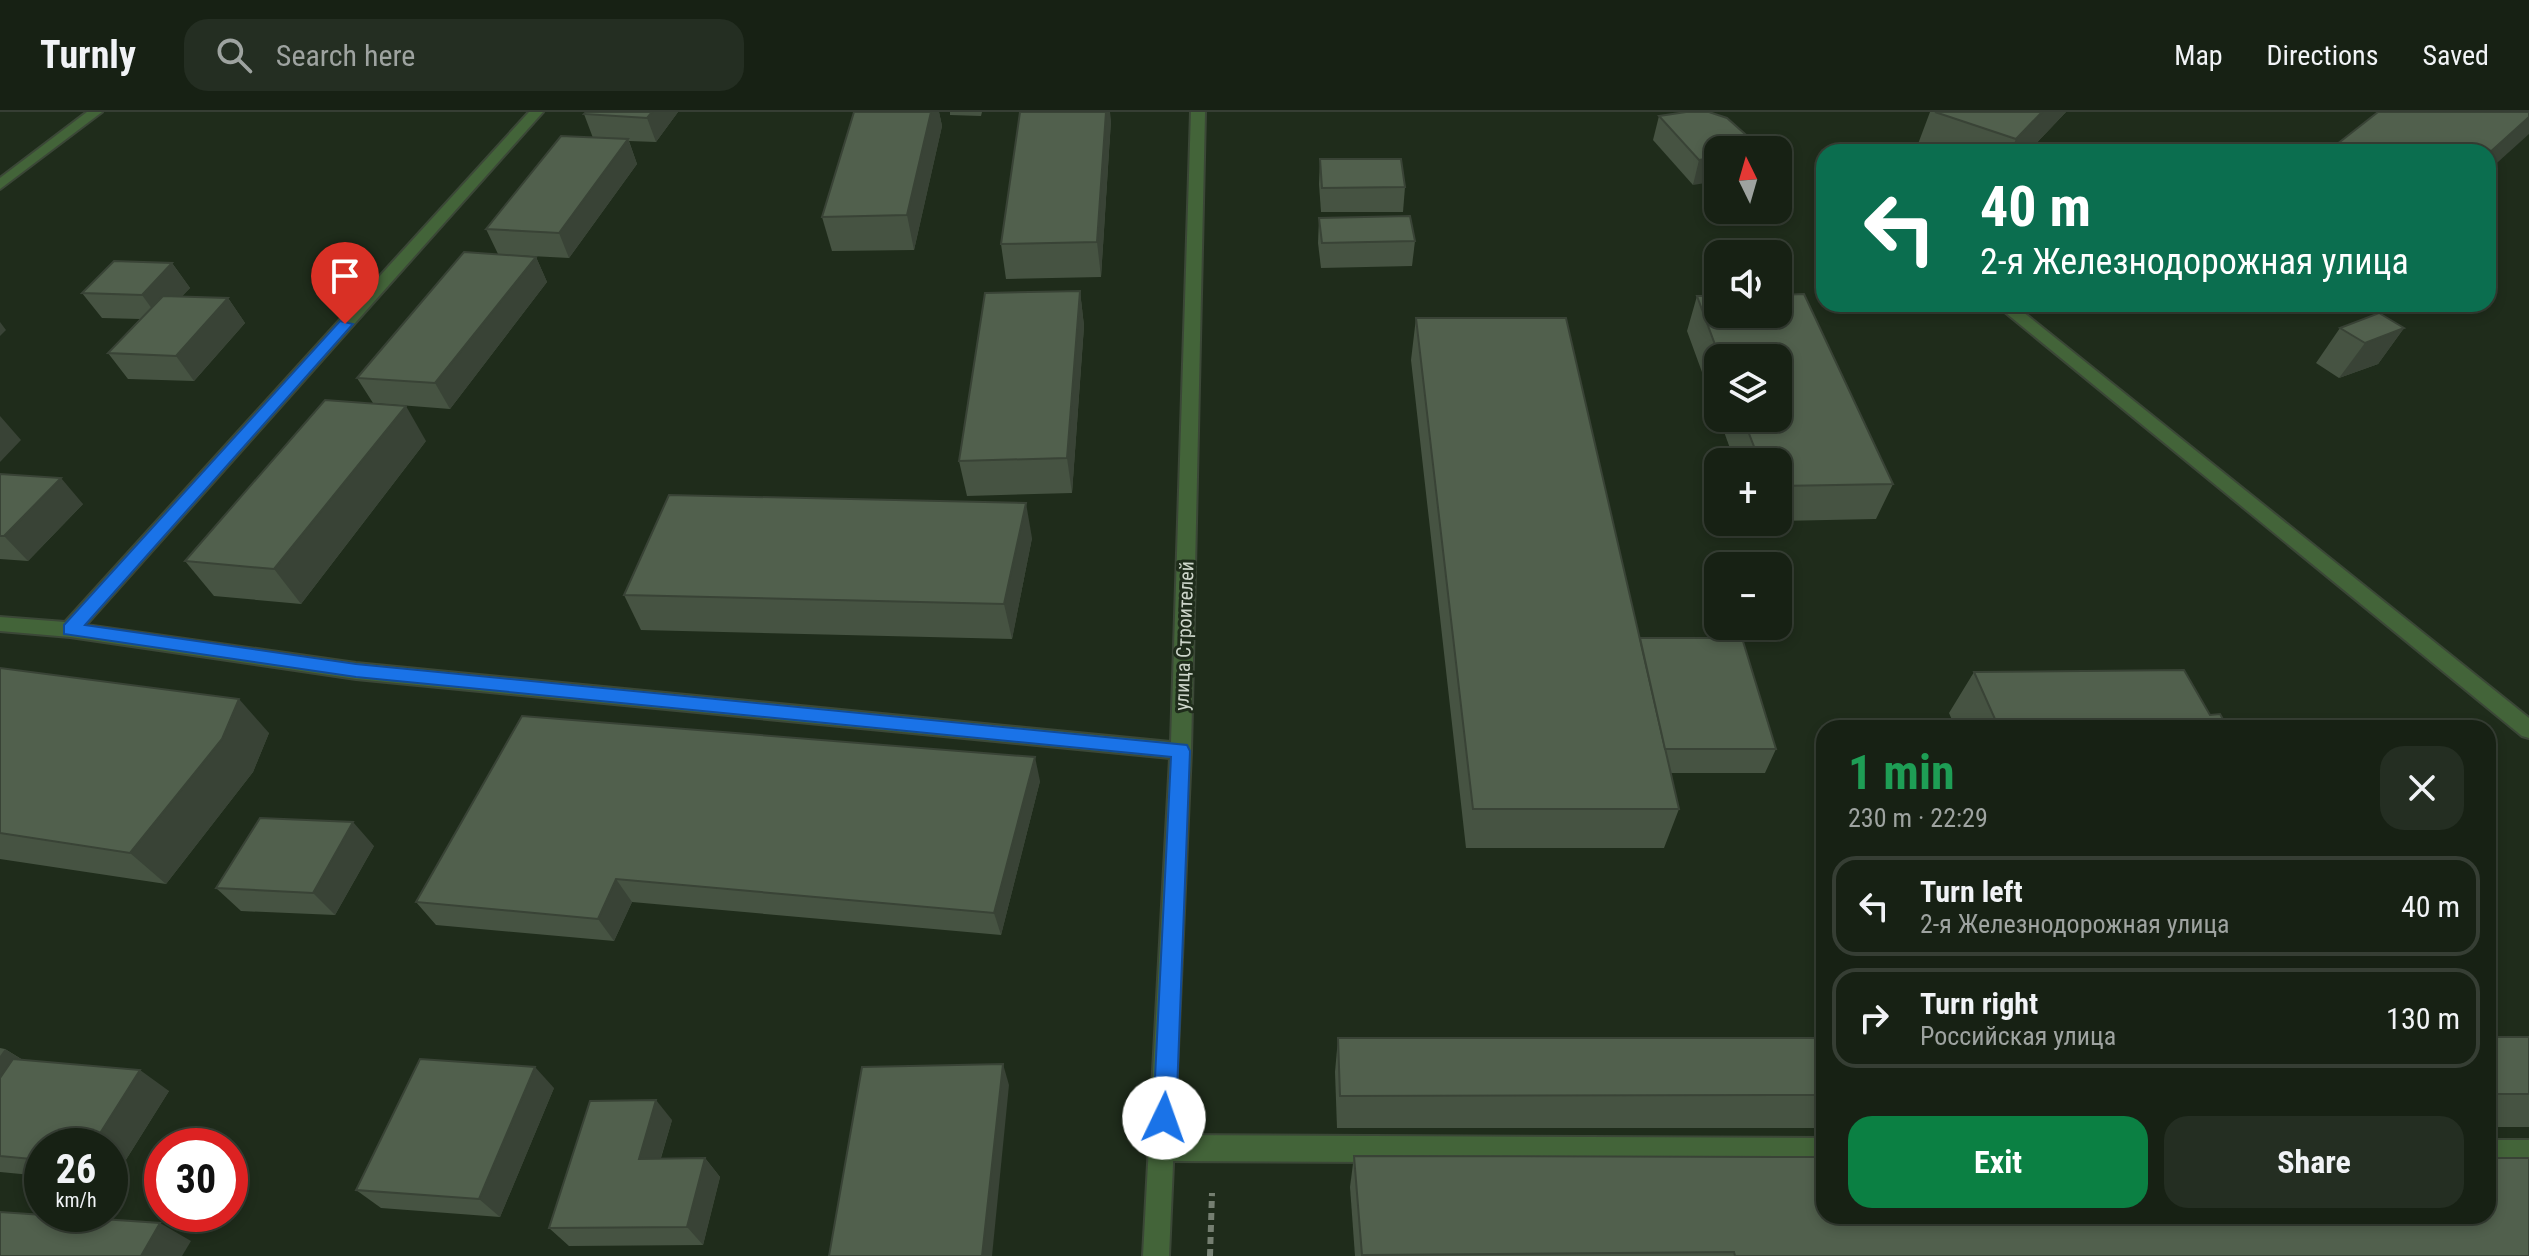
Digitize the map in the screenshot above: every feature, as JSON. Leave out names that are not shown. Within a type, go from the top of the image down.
[{"type":"street","points":[[0,185],[95,112]]},
{"type":"street","points":[[70,630],[536,112]]},
{"type":"street","name":"улица Строителей","points":[[1156,1256],[1181,751],[1198,112]]},
{"type":"street","points":[[2013,312],[2529,730]]},
{"type":"street","points":[[0,624],[70,630],[356,671],[1181,751]]},
{"type":"street","points":[[1163,1148],[1816,1151]]},
{"type":"street","points":[[2496,1153],[2529,1153]]},
{"type":"path","points":[[1210,1256],[1212,1149]]},
{"type":"building","points":[[652,112],[647,118],[584,114]]},
{"type":"building","points":[[854,112],[931,112],[907,215],[822,217]]},
{"type":"building","points":[[1020,112],[1106,112],[1097,242],[1001,244]]},
{"type":"building","points":[[1709,112],[1727,118],[1747,136],[1704,136],[1704,159],[1699,160],[1659,116]]},
{"type":"building","points":[[1935,112],[2042,112],[2016,139]]},
{"type":"building","points":[[2378,112],[2529,112],[2529,117],[2496,147],[2496,144],[2337,144]]},
{"type":"building","points":[[561,136],[628,139],[559,233],[486,229]]},
{"type":"building","points":[[1320,159],[1401,159],[1405,187],[1322,188]]},
{"type":"building","points":[[1410,216],[1415,241],[1322,243],[1319,218]]},
{"type":"building","points":[[464,252],[536,257],[435,383],[357,378]]},
{"type":"building","points":[[114,261],[172,263],[142,295],[82,293]]},
{"type":"building","points":[[1080,291],[1067,458],[959,461],[985,293]]},
{"type":"building","points":[[1792,294],[1804,294],[1893,484],[1792,486],[1792,448],[1755,448],[1748,432],[1792,432],[1792,344],[1715,344],[1709,328],[1792,328]]},
{"type":"building","points":[[163,296],[228,298],[176,356],[108,353]]},
{"type":"building","points":[[1697,296],[1704,296],[1704,315]]},
{"type":"building","points":[[2379,313],[2404,328],[2365,343],[2340,328]]},
{"type":"building","points":[[1416,318],[1566,318],[1679,809],[1473,809]]},
{"type":"building","points":[[325,400],[406,406],[274,569],[185,561]]},
{"type":"building","points":[[0,474],[61,478],[4,536],[0,536]]},
{"type":"building","points":[[669,495],[1026,503],[1004,604],[624,595]]},
{"type":"building","points":[[1640,638],[1743,640],[1776,749],[1665,749]]},
{"type":"building","points":[[0,668],[239,699],[222,739],[130,853],[0,833]]},
{"type":"building","points":[[2184,670],[2210,715],[2220,714],[2223,720],[1946,720],[1995,719],[1974,672]]},
{"type":"building","points":[[522,716],[1035,757],[994,913],[616,879],[598,919],[416,902]]},
{"type":"building","points":[[260,818],[353,822],[313,893],[216,888]]},
{"type":"building","points":[[2496,1037],[2529,1037],[2529,1094],[2496,1094]]},
{"type":"building","points":[[1338,1038],[1816,1038],[1816,1095],[1340,1096]]},
{"type":"building","points":[[13,1059],[140,1070],[103,1128],[24,1128],[24,1158],[0,1156],[0,1078]]},
{"type":"building","points":[[420,1059],[535,1067],[479,1199],[356,1190]]},
{"type":"building","points":[[1003,1064],[982,1256],[829,1256],[862,1067]]},
{"type":"building","points":[[656,1100],[639,1159],[705,1158],[687,1227],[549,1228],[590,1101]]},
{"type":"building","points":[[1354,1156],[1816,1157],[1816,1224],[2496,1224],[2496,1158],[2529,1158],[2529,1256],[1735,1256],[1734,1252],[1362,1255]]},
{"type":"building","points":[[0,1212],[24,1214],[24,1232],[128,1232],[128,1221],[144,1222],[144,1232],[155,1232],[141,1256],[0,1256]]},
{"type":"route","points":[[345,324],[70,630],[356,671],[1181,751],[1164,1118]]}]
